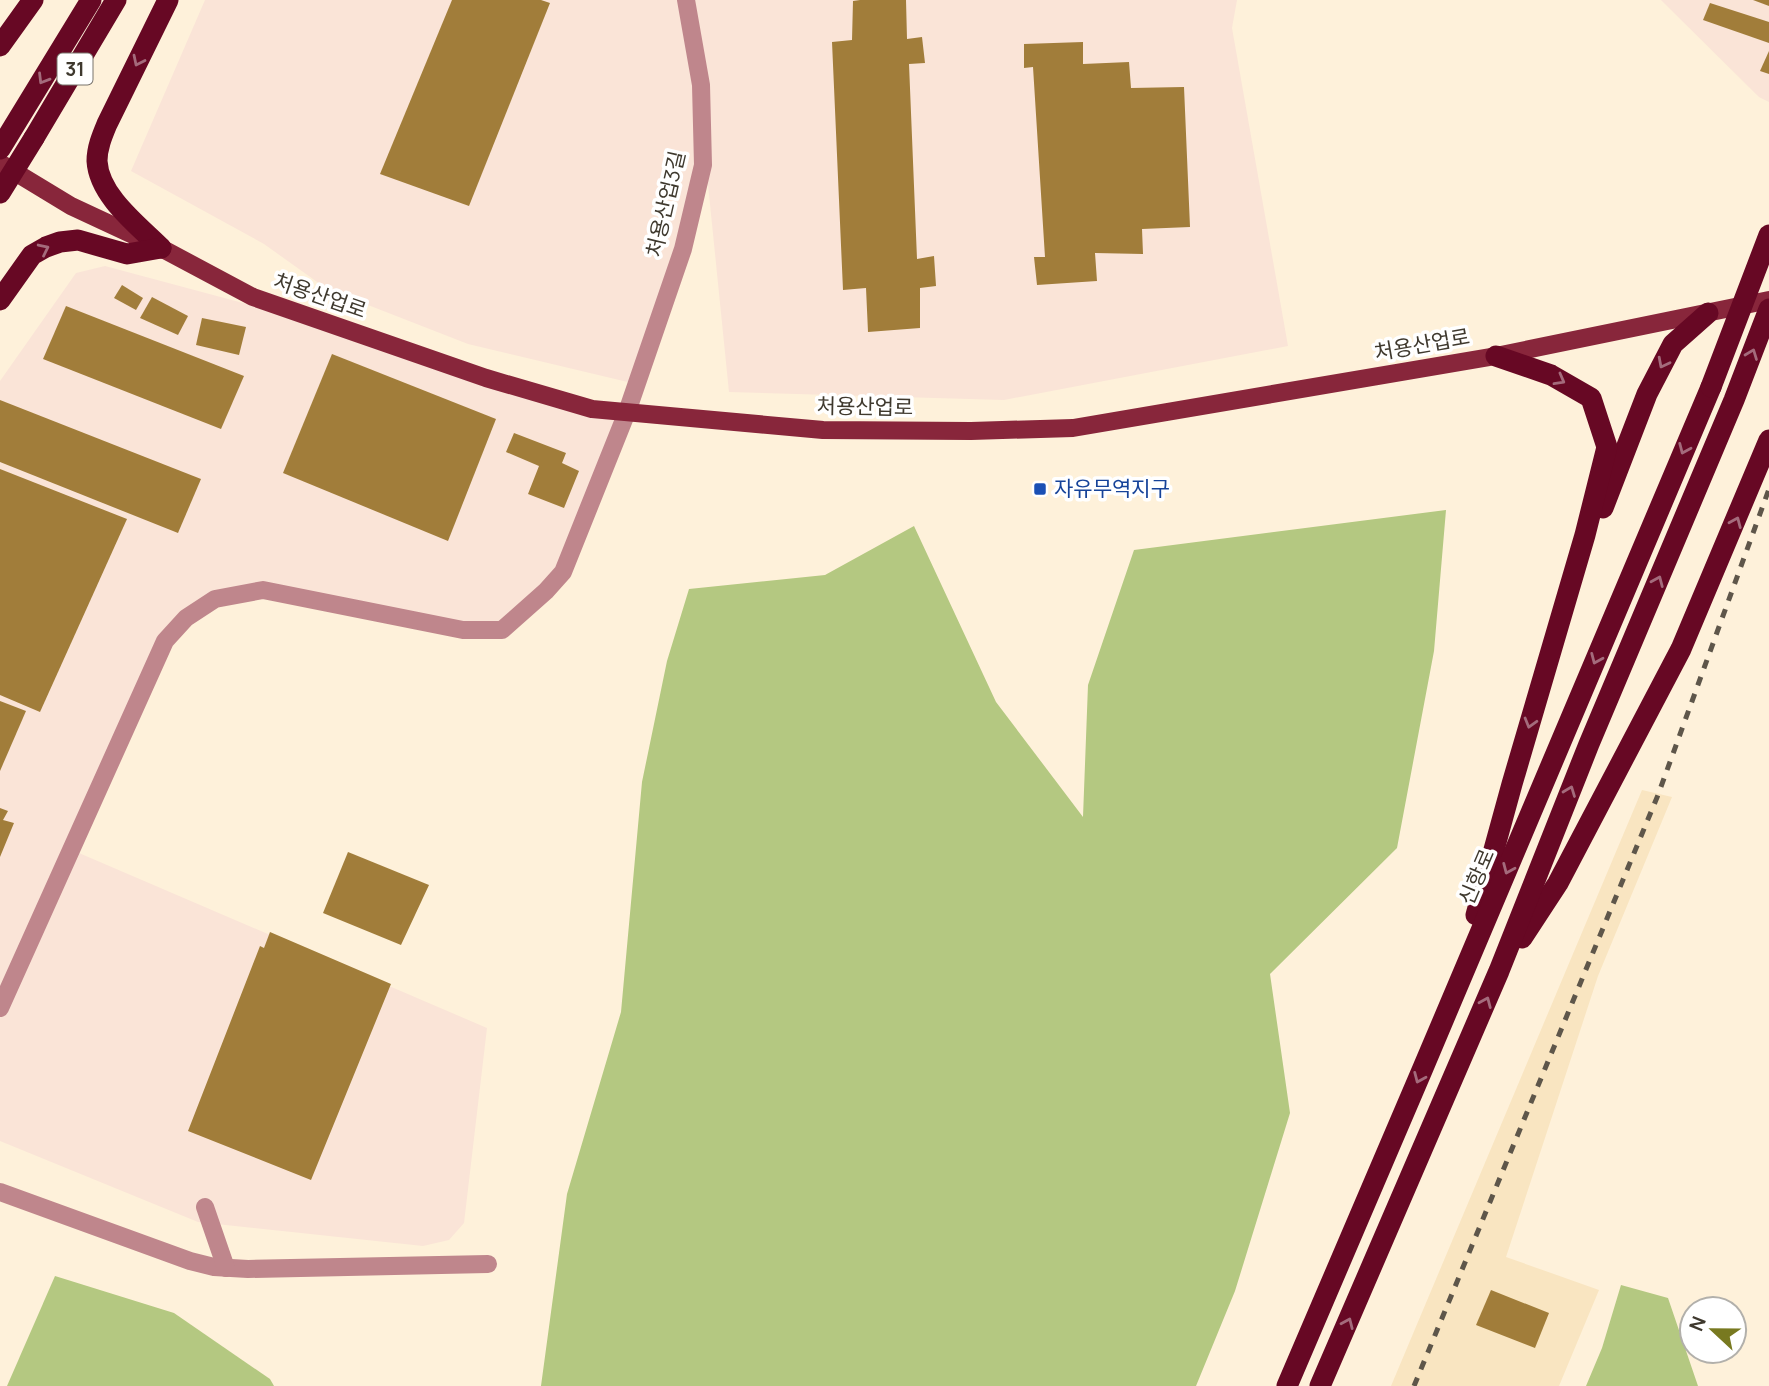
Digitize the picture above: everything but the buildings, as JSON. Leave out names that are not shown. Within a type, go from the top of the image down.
[{"type":"highway","points":[[0,46],[33,0]]},
{"type":"highway","name":"31","points":[[0,149],[90,0]]},
{"type":"highway","name":"31","points":[[0,193],[116,0]]},
{"type":"highway","points":[[161,248],[118,206],[99,176],[97,159],[107,124],[168,0]]},
{"type":"highway","name":"신항로","points":[[1287,1386],[1711,387],[1769,235]]},
{"type":"highway","points":[[0,300],[32,255],[60,242],[78,240],[127,254],[161,248]]},
{"type":"highway","points":[[1320,1386],[1499,971],[1594,731],[1734,400],[1769,309]]},
{"type":"highway","points":[[1559,624],[1647,394],[1673,344],[1708,313]]},
{"type":"highway","points":[[1452,999],[1585,535],[1607,447],[1591,398],[1552,375],[1496,356]]},
{"type":"highway","points":[[1499,971],[1558,883],[1681,649],[1769,440]]},
{"type":"main road","name":"처용산업로","points":[[0,163],[71,206],[161,248],[253,297],[486,378],[592,409],[822,430],[971,431],[1073,428],[1496,356],[1769,300]]},
{"type":"street","name":"처용산업3길","points":[[0,1008],[165,641],[186,618],[215,599],[263,590],[463,630],[502,630],[563,572],[627,412],[682,249],[703,165],[701,85],[686,0]]},
{"type":"street","points":[[0,1192],[214,1268],[488,1264]]},
{"type":"street","points":[[205,1207],[226,1268]]},
{"type":"shaded area","points":[[205,0],[1237,0],[1232,28],[1288,346],[1004,400],[729,392],[703,135],[703,165],[636,384],[468,344],[327,289],[264,244],[131,171]]},
{"type":"shaded area","points":[[1661,0],[1769,0],[1769,102],[1759,97]]},
{"type":"shaded area","points":[[105,266],[366,336],[627,412],[563,572],[502,630],[263,590],[186,618],[72,850],[487,1028],[464,1223],[449,1240],[423,1246],[198,1222],[0,1141],[0,381],[76,273]]},
{"type":"shaded area","points":[[1642,790],[1672,797],[1598,976],[1506,1257],[1599,1290],[1559,1386],[1391,1386]]},
{"type":"green space","points":[[1446,510],[1434,651],[1397,848],[1270,974],[1290,1113],[1235,1291],[1196,1386],[541,1386],[567,1194],[621,1012],[642,782],[667,661],[689,589],[825,575],[914,526],[996,702],[1083,817],[1088,685],[1134,550]]},
{"type":"green space","points":[[55,1276],[174,1313],[270,1379],[274,1386],[7,1386]]},
{"type":"green space","points":[[1621,1285],[1668,1298],[1678,1327],[1678,1365],[1691,1365],[1698,1386],[1586,1386],[1602,1348]]},
{"type":"railway","points":[[1414,1386],[1658,795],[1769,489]]},
{"type":"place","name":"자유무역지구","points":[[1040,489]]}]
